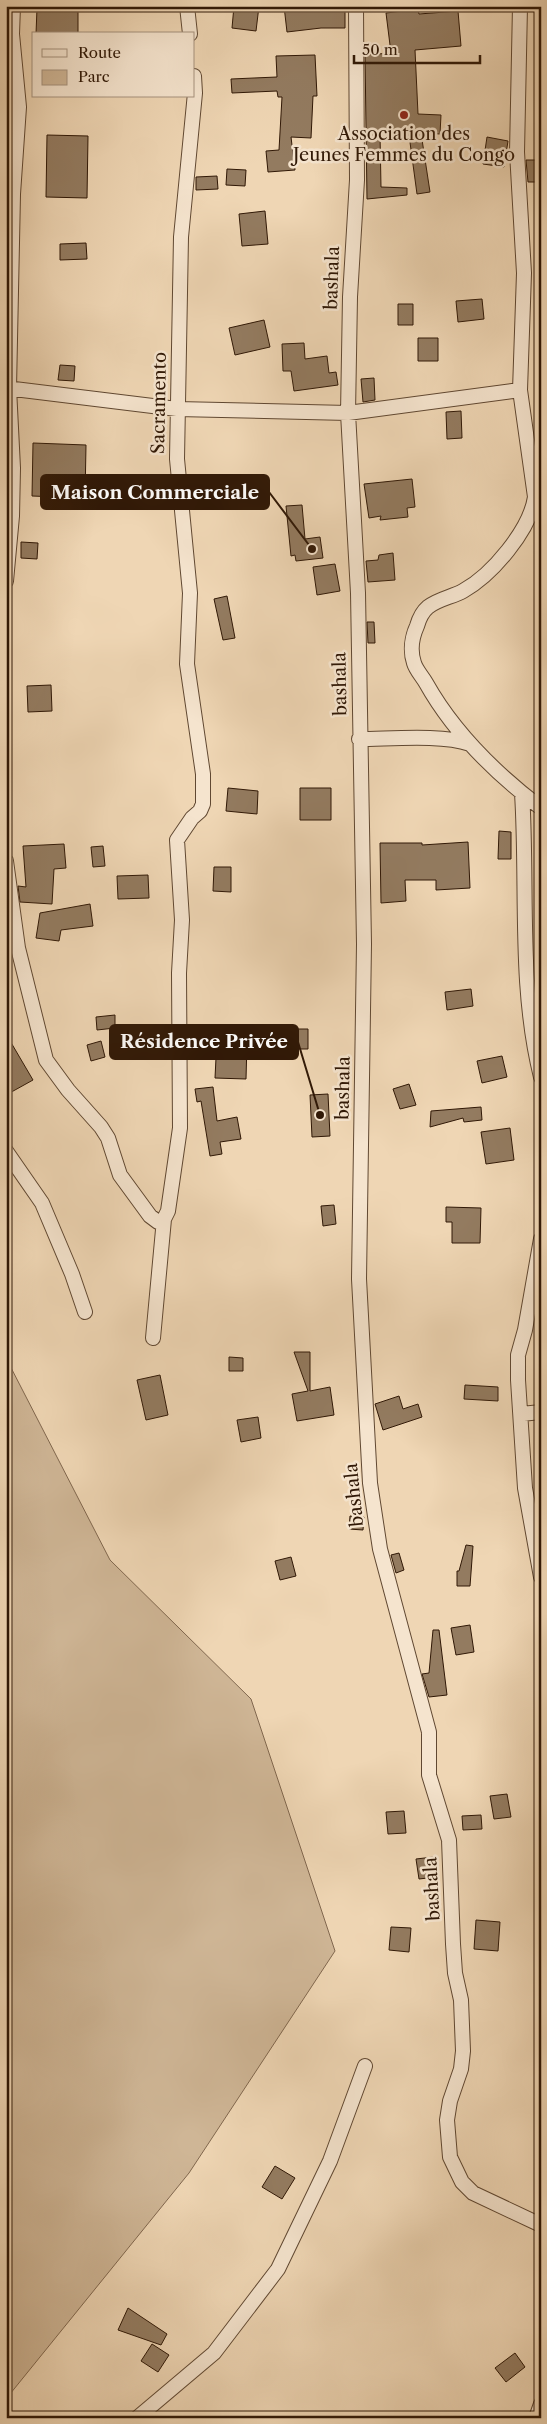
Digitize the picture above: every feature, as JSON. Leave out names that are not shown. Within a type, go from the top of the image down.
[{"type":"street","points":[[6,582],[12,516],[8,388],[10,192],[19,106],[12,34],[13,6]]},
{"type":"street","points":[[187,6],[190,32]]},
{"type":"street","name":"bashala","points":[[356,6],[357,180],[350,297],[348,413],[358,593],[364,944],[359,1279],[370,1473],[380,1549],[429,1732],[429,1776],[448,1840],[455,1973],[462,2000],[463,2032],[461,2069],[450,2101],[447,2120],[447,2142],[450,2157],[462,2182],[473,2193],[541,2225]]},
{"type":"street","points":[[520,6],[517,152],[524,273],[520,390],[538,496],[522,530],[492,568],[463,592],[429,606],[421,615],[412,638],[414,663],[435,700],[454,728],[522,793],[541,808]]},
{"type":"street","name":"Sacramento","points":[[164,1219],[168,1211],[180,1128],[178,973],[182,920],[177,840],[192,818],[202,808],[203,783],[187,664],[190,593],[177,459],[181,237],[195,98]]},
{"type":"street","points":[[8,388],[177,408],[348,413],[520,390]]},
{"type":"street","points":[[359,739],[414,738],[461,741],[470,745]]},
{"type":"street","points":[[522,793],[525,840],[525,931],[532,1042],[541,1078]]},
{"type":"street","points":[[6,861],[18,948],[46,1060],[68,1090],[101,1127],[108,1138],[120,1175],[150,1216],[158,1222],[164,1219]]},
{"type":"street","points":[[6,1151],[42,1203],[72,1274],[85,1312]]},
{"type":"street","points":[[153,1338],[164,1219]]},
{"type":"street","points":[[541,1239],[525,1330],[518,1355],[525,1488],[541,1577]]},
{"type":"street","points":[[521,1414],[541,1412]]},
{"type":"street","points":[[137,2418],[214,2353],[278,2269],[330,2161],[365,2066]]},
{"type":"street","points":[[536,2418],[541,2404]]},
{"type":"green space","points":[[6,1358],[110,1560],[251,1699],[335,1951],[189,2173],[10,2394],[6,2406]]},
{"type":"building","points":[[234,6],[259,6],[256,31],[232,28]]},
{"type":"building","points":[[284,6],[345,6],[345,28],[321,28],[287,32]]},
{"type":"building","points":[[37,8],[78,9],[78,32],[36,32]]},
{"type":"building","points":[[418,9],[419,14],[458,11],[461,46],[415,50],[418,114],[441,115],[440,134],[421,133],[430,192],[417,194],[409,135],[380,134],[381,187],[407,188],[407,195],[367,199],[365,55],[391,53],[386,13]]},
{"type":"building","points":[[315,55],[317,96],[313,96],[311,138],[291,137],[295,170],[268,172],[266,151],[279,150],[282,97],[278,97],[277,91],[232,93],[231,79],[277,77],[276,56]]},
{"type":"building","points":[[47,135],[88,136],[87,198],[46,197]]},
{"type":"building","points":[[487,137],[508,141],[504,167],[483,164]]},
{"type":"building","points":[[526,160],[541,160],[541,182],[528,182]]},
{"type":"building","points":[[227,169],[246,170],[245,186],[226,185]]},
{"type":"building","points":[[217,176],[218,189],[196,190],[196,177]]},
{"type":"building","points":[[265,211],[268,244],[242,246],[239,214]]},
{"type":"building","points":[[86,243],[87,259],[60,260],[60,244]]},
{"type":"building","points":[[482,299],[484,319],[458,322],[456,301]]},
{"type":"building","points":[[398,304],[413,304],[413,325],[398,325]]},
{"type":"building","points":[[264,320],[270,347],[235,355],[229,328]]},
{"type":"building","points":[[418,338],[438,338],[438,361],[418,361]]},
{"type":"building","points":[[304,343],[305,359],[327,356],[329,373],[336,372],[338,385],[294,391],[291,371],[283,371],[282,344]]},
{"type":"building","points":[[60,365],[75,366],[74,381],[58,380]]},
{"type":"building","points":[[374,378],[375,400],[363,402],[361,379]]},
{"type":"building","points":[[461,411],[462,438],[447,439],[446,412]]},
{"type":"building","points":[[33,443],[86,445],[85,498],[32,496]]},
{"type":"building","points":[[412,479],[415,507],[407,508],[408,517],[380,520],[381,516],[369,518],[364,484]]},
{"type":"building","points":[[302,505],[305,539],[320,537],[323,558],[296,561],[295,555],[291,556],[286,506]]},
{"type":"building","points":[[21,542],[38,543],[37,559],[21,558]]},
{"type":"building","points":[[393,553],[395,580],[368,582],[366,561],[378,560],[379,555]]},
{"type":"building","points":[[335,564],[340,591],[317,595],[313,567]]},
{"type":"building","points":[[227,596],[235,638],[223,640],[214,599]]},
{"type":"building","points":[[367,622],[374,622],[375,643],[368,643]]},
{"type":"building","points":[[51,685],[52,711],[28,712],[27,686]]},
{"type":"building","points":[[228,788],[258,791],[257,814],[226,811]]},
{"type":"building","points":[[300,788],[331,788],[331,820],[300,820]]},
{"type":"building","points":[[499,831],[511,832],[511,859],[498,859]]},
{"type":"building","points":[[468,842],[470,888],[436,890],[436,880],[405,880],[406,901],[381,903],[380,843],[422,843],[422,845]]},
{"type":"building","points":[[64,844],[66,868],[54,869],[52,904],[20,902],[18,886],[26,887],[23,846]]},
{"type":"building","points":[[103,846],[105,866],[93,867],[91,847]]},
{"type":"building","points":[[214,867],[231,867],[231,892],[213,891]]},
{"type":"building","points":[[148,875],[149,898],[118,899],[117,876]]},
{"type":"building","points":[[90,904],[93,926],[61,930],[59,941],[36,938],[40,913]]},
{"type":"building","points":[[471,989],[473,1006],[447,1010],[445,992]]},
{"type":"building","points":[[115,1015],[115,1028],[97,1030],[96,1017]]},
{"type":"building","points":[[280,1029],[308,1029],[308,1049],[293,1049],[293,1045],[280,1045]]},
{"type":"building","points":[[6,1034],[33,1080],[6,1095]]},
{"type":"building","points":[[213,1040],[247,1042],[246,1079],[215,1078],[216,1058],[213,1058]]},
{"type":"building","points":[[101,1041],[105,1057],[91,1061],[87,1045]]},
{"type":"building","points":[[502,1056],[507,1077],[482,1083],[477,1061]]},
{"type":"building","points":[[409,1084],[416,1105],[400,1109],[393,1089]]},
{"type":"building","points":[[213,1087],[217,1121],[237,1117],[241,1139],[220,1142],[222,1154],[210,1156],[201,1101],[197,1102],[195,1089]]},
{"type":"building","points":[[328,1094],[330,1136],[312,1137],[310,1095]]},
{"type":"building","points":[[481,1107],[482,1120],[464,1122],[463,1118],[430,1127],[431,1111]]},
{"type":"building","points":[[510,1128],[514,1160],[486,1164],[481,1132]]},
{"type":"building","points":[[334,1205],[336,1224],[323,1226],[321,1206]]},
{"type":"building","points":[[446,1207],[481,1208],[480,1243],[452,1243],[452,1222],[446,1222]]},
{"type":"building","points":[[294,1352],[310,1352],[310,1391],[330,1387],[334,1415],[297,1421],[292,1394],[308,1391]]},
{"type":"building","points":[[229,1357],[243,1358],[243,1371],[229,1371]]},
{"type":"building","points":[[160,1375],[168,1415],[146,1420],[137,1380]]},
{"type":"building","points":[[465,1385],[498,1387],[498,1401],[464,1399]]},
{"type":"building","points":[[399,1396],[403,1409],[418,1404],[422,1417],[383,1430],[375,1404]]},
{"type":"building","points":[[258,1417],[261,1438],[241,1442],[237,1420]]},
{"type":"building","points":[[350,1516],[364,1517],[363,1530],[349,1529]]},
{"type":"building","points":[[466,1545],[473,1546],[470,1586],[457,1586],[457,1571],[459,1571]]},
{"type":"building","points":[[399,1553],[404,1570],[396,1573],[391,1555]]},
{"type":"building","points":[[291,1557],[296,1576],[280,1580],[275,1561]]},
{"type":"building","points":[[470,1625],[474,1652],[456,1655],[451,1628]]},
{"type":"building","points":[[433,1630],[439,1630],[447,1695],[429,1697],[422,1674],[429,1673]]},
{"type":"building","points":[[507,1794],[511,1817],[494,1819],[490,1796]]},
{"type":"building","points":[[404,1811],[406,1833],[388,1834],[386,1812]]},
{"type":"building","points":[[481,1815],[482,1829],[463,1830],[462,1816]]},
{"type":"building","points":[[433,1857],[436,1877],[419,1879],[416,1859]]},
{"type":"building","points":[[476,1920],[500,1922],[498,1951],[474,1949]]},
{"type":"building","points":[[391,1927],[411,1928],[409,1952],[389,1950]]},
{"type":"building","points":[[275,2166],[295,2178],[282,2199],[262,2187]]},
{"type":"building","points":[[128,2308],[167,2334],[161,2345],[118,2330]]},
{"type":"building","points":[[152,2344],[169,2355],[158,2372],[141,2361]]},
{"type":"building","points":[[515,2353],[525,2367],[506,2382],[495,2368]]},
{"type":"place","name":"Association des Jeunes Femmes du Congo","points":[[404,115]]},
{"type":"place","name":"Maison Commerciale","points":[[312,549]]},
{"type":"place","name":"Résidence Privée","points":[[320,1115]]}]
